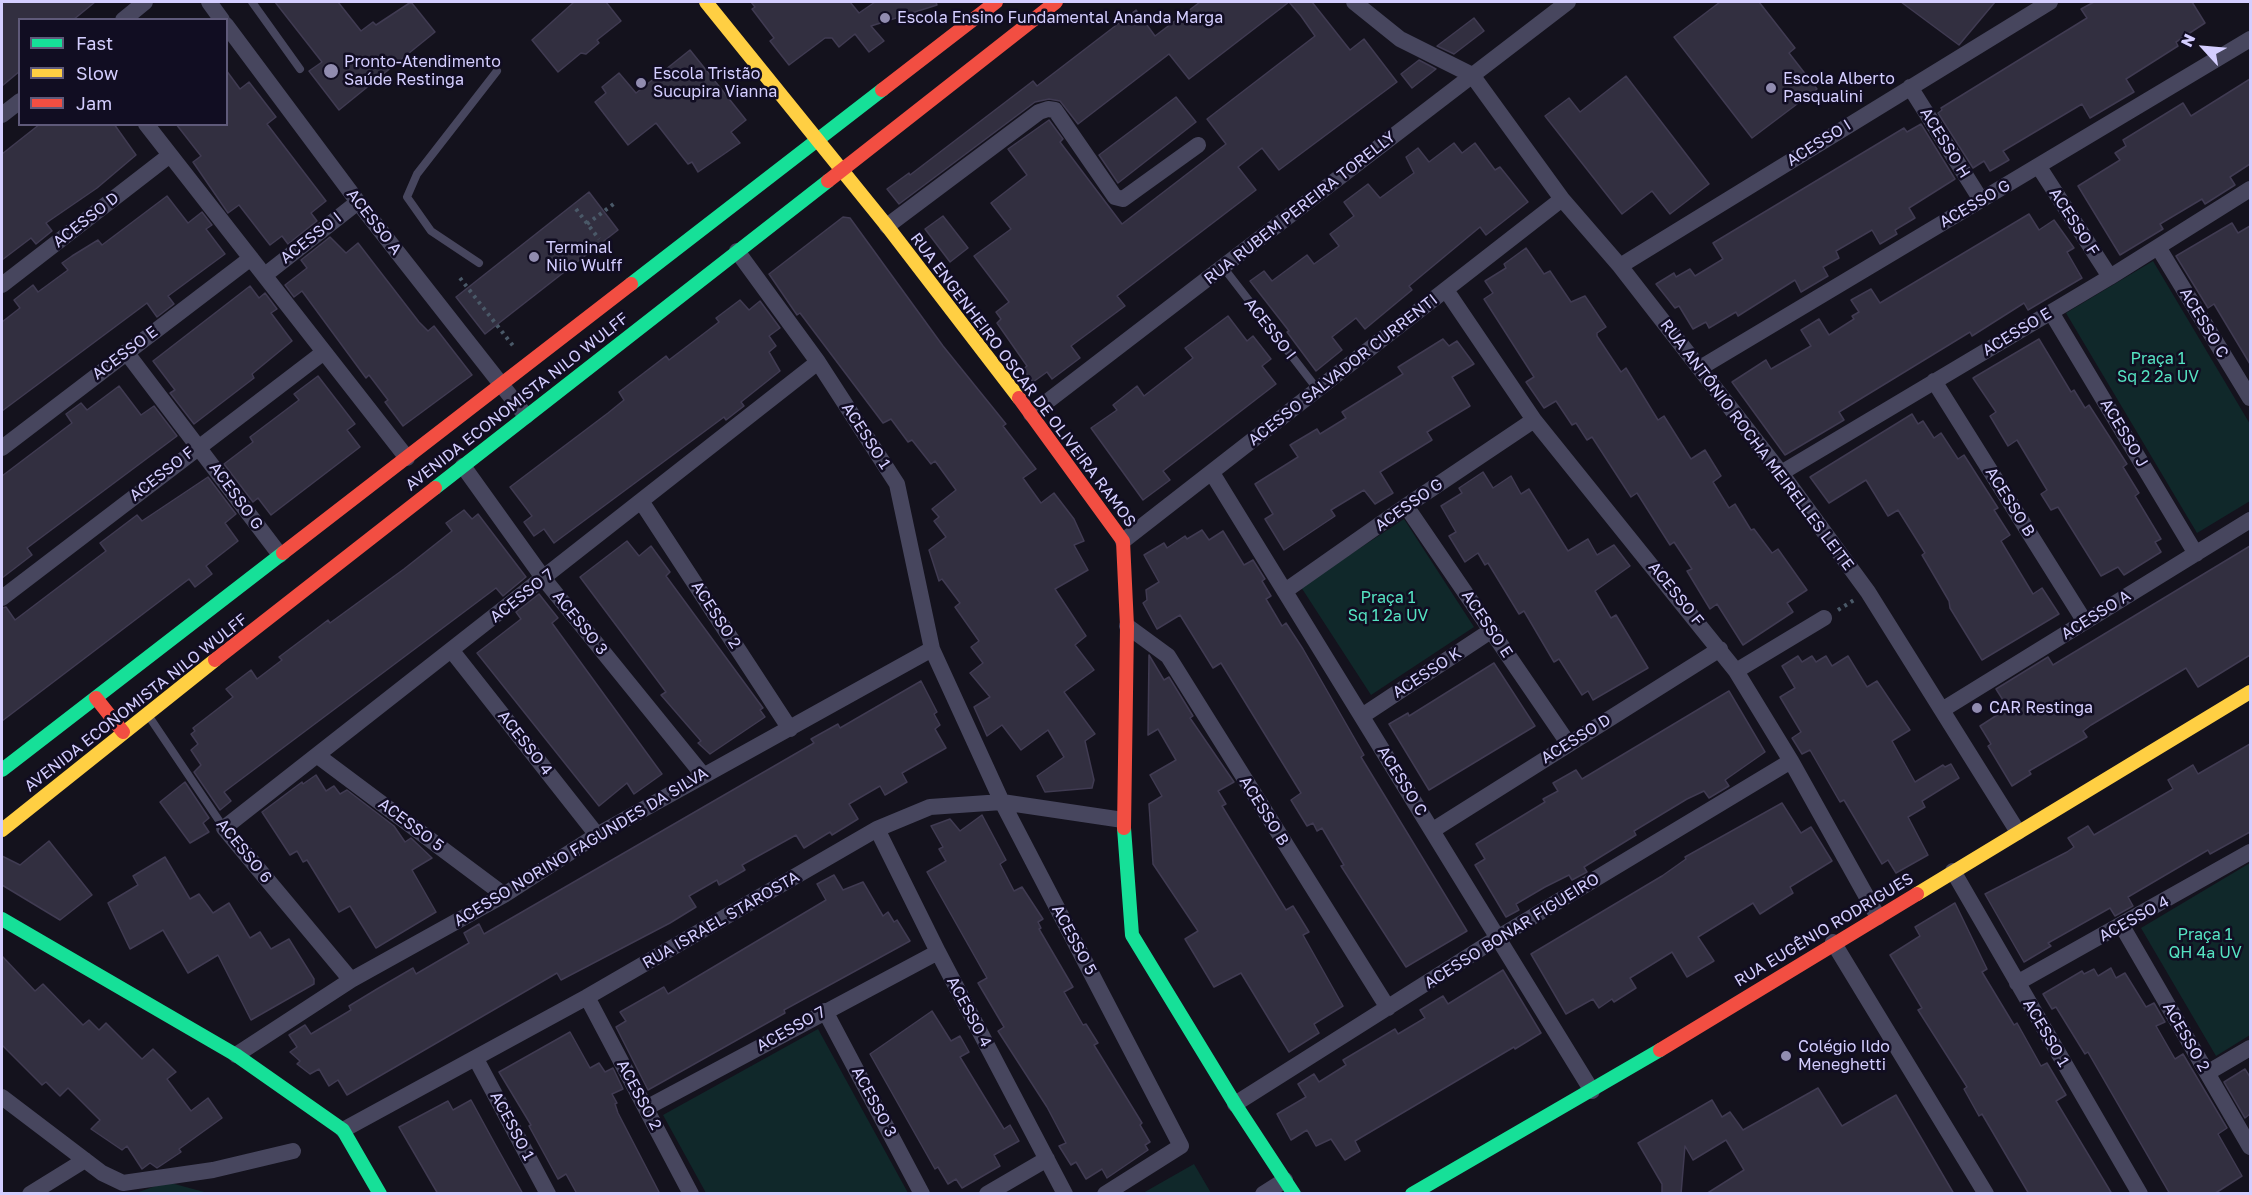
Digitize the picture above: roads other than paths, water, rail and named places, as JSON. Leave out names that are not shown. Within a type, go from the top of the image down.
[{"type":"street","points":[[125,18],[145,2]]},
{"type":"street","points":[[209,2],[221,18]]},
{"type":"street","name":"RUA ENGENHEIRO OSCAR DE OLIVEIRA RAMOS","points":[[706,2],[887,225],[1031,414],[1123,542],[1127,626],[1123,820],[1132,935],[1235,1104],[1289,1187]]},
{"type":"street","name":"AVENIDA ECONOMISTA NILO WULFF","points":[[2,770],[996,2]]},
{"type":"street","name":"AVENIDA ECONOMISTA NILO WULFF","points":[[2,830],[123,732],[526,416],[668,292],[737,251],[1056,2]]},
{"type":"street","points":[[1354,2],[1400,39],[1472,75]]},
{"type":"street","name":"RUA RUBEM PEREIRA TORELLY","points":[[1031,414],[1568,2]]},
{"type":"street","name":"ACESSO I","points":[[1620,266],[2050,2]]},
{"type":"street","name":"ACESSO A","points":[[228,28],[358,202],[526,416]]},
{"type":"street","name":"ACESSO G","points":[[1700,368],[2250,39]]},
{"type":"street","name":"RUA ANTÔNIO ROCHA MEIRELLES LEITE","points":[[1472,75],[1562,199],[1620,266],[1700,368],[1781,473],[1868,592],[2018,832]]},
{"type":"street","name":"ACESSO H","points":[[1910,87],[1981,200]]},
{"type":"street","points":[[2,115],[18,103]]},
{"type":"street","points":[[887,225],[1039,112],[1048,109],[1055,110],[1115,197],[1123,199],[1198,145]]},
{"type":"street","points":[[148,126],[407,458]]},
{"type":"street","name":"ACESSO D","points":[[2,285],[170,154]]},
{"type":"street","name":"ACESSO F","points":[[2039,166],[2110,277]]},
{"type":"street","name":"ACESSO E","points":[[1781,473],[2110,277],[2250,189]]},
{"type":"street","name":"ACESSO SALVADOR CURRENTI","points":[[1123,542],[1562,199]]},
{"type":"street","name":"ACESSO I","points":[[265,275],[358,202]]},
{"type":"street","name":"ACESSO C","points":[[2158,247],[2250,398]]},
{"type":"street","name":"ACESSO 1","points":[[737,251],[818,363],[897,484],[932,650]]},
{"type":"street","name":"ACESSO E","points":[[2,448],[126,351],[251,258]]},
{"type":"street","points":[[650,268],[668,292]]},
{"type":"street","name":"ACESSO F","points":[[1446,290],[1534,420],[1736,671],[1791,761],[1878,917]]},
{"type":"street","name":"ACESSO J","points":[[2051,312],[2196,554]]},
{"type":"street","name":"ACESSO G","points":[[126,351],[280,555]]},
{"type":"street","name":"ACESSO F","points":[[2,598],[199,445],[324,352]]},
{"type":"street","name":"ACESSO 7","points":[[224,828],[818,363]]},
{"type":"street","name":"ACESSO B","points":[[1934,381],[2085,622]]},
{"type":"street","name":"ACESSO G","points":[[1285,591],[1534,420]]},
{"type":"street","name":"ACESSO 3","points":[[463,466],[544,579],[703,775]]},
{"type":"street","name":"ACESSO C","points":[[1212,473],[1592,1091]]},
{"type":"street","name":"ACESSO 2","points":[[641,501],[790,729]]},
{"type":"street","name":"ACESSO E","points":[[1406,506],[1568,743]]},
{"type":"street","name":"ACESSO A","points":[[1942,710],[2250,520]]},
{"type":"street","points":[[1736,671],[1824,618]]},
{"type":"street","name":"ACESSO B","points":[[1127,626],[1168,656],[1388,1008]]},
{"type":"street","name":"ACESSO K","points":[[1362,716],[1492,630]]},
{"type":"street","name":"ACESSO D","points":[[1433,830],[1720,649]]},
{"type":"street","name":"ACESSO NORINO FAGUNDES DA SILVA","points":[[236,1055],[351,981],[504,895],[597,835],[932,650]]},
{"type":"street","name":"ACESSO 5","points":[[932,650],[1002,802],[1181,1146],[1105,1194]]},
{"type":"street","name":"ACESSO 4","points":[[452,651],[597,835]]},
{"type":"street","name":"RUA EUGÊNIO RODRIGUES","points":[[1412,1194],[1592,1091],[1833,942],[2250,692]]},
{"type":"street","points":[[96,698],[123,732]]},
{"type":"street","name":"ACESSO 5","points":[[318,756],[504,895]]},
{"type":"street","name":"ACESSO BONAR FIGUEIRO","points":[[1235,1104],[1499,938],[1791,761]]},
{"type":"street","name":"RUA ISRAEL STAROSTA","points":[[343,1130],[587,997],[877,829],[930,807],[1002,802],[1123,820]]},
{"type":"street","name":"ACESSO 6","points":[[224,828],[351,981]]},
{"type":"street","name":"ACESSO 4","points":[[877,829],[938,952],[1065,1194]]},
{"type":"street","name":"ACESSO 4","points":[[2017,983],[2250,852]]},
{"type":"street","name":"ACESSO 1","points":[[1953,871],[2140,1194]]},
{"type":"street","points":[[2,920],[236,1055],[343,1130],[380,1194]]},
{"type":"street","name":"ACESSO 2","points":[[2122,926],[2250,1147]]},
{"type":"street","points":[[1833,942],[1986,1194]]},
{"type":"street","name":"ACESSO 7","points":[[646,1108],[938,952]]},
{"type":"street","name":"ACESSO 2","points":[[587,997],[691,1194]]},
{"type":"street","name":"ACESSO 3","points":[[825,1011],[922,1194]]},
{"type":"street","points":[[2207,1073],[2250,1048]]},
{"type":"street","name":"ACESSO 1","points":[[476,1059],[548,1194]]},
{"type":"street","points":[[2,1097],[102,1173],[123,1183],[213,1170],[293,1152]]},
{"type":"street","points":[[987,1194],[1047,1159]]},
{"type":"street","points":[[30,1194],[85,1160]]},
{"type":"street","points":[[1263,1194],[1289,1187]]},
{"type":"lane","points":[[252,2],[300,69]]},
{"type":"lane","points":[[479,263],[430,231],[407,197],[417,174],[497,71]]},
{"type":"lane","name":"ACESSO I","points":[[1222,267],[1318,390]]},
{"type":"lane","name":"ACESSO 6","points":[[147,714],[224,828]]},
{"type":"place","name":"Escola Ensino Fundamental Ananda Marga","points":[[885,18]]},
{"type":"place","name":"Pronto-Atendimento Saúde Restinga","points":[[331,71]]},
{"type":"place","name":"Escola Tristão Sucupira Vianna","points":[[641,83]]},
{"type":"place","name":"Escola Alberto Pasqualini","points":[[1771,88]]},
{"type":"place","name":"Terminal Nilo Wulff","points":[[534,257]]},
{"type":"place","name":"CAR Restinga","points":[[1977,708]]},
{"type":"place","name":"Colégio Ildo Meneghetti","points":[[1786,1056]]},
{"type":"park label","name":"Praça 1 Sq 2 2ª UV","points":[[2158,368]]},
{"type":"park label","name":"Praça 1 Sq 1 2ª UV","points":[[1388,607]]},
{"type":"park label","name":"Praça 1 QH 4ª UV","points":[[2205,944]]}]
